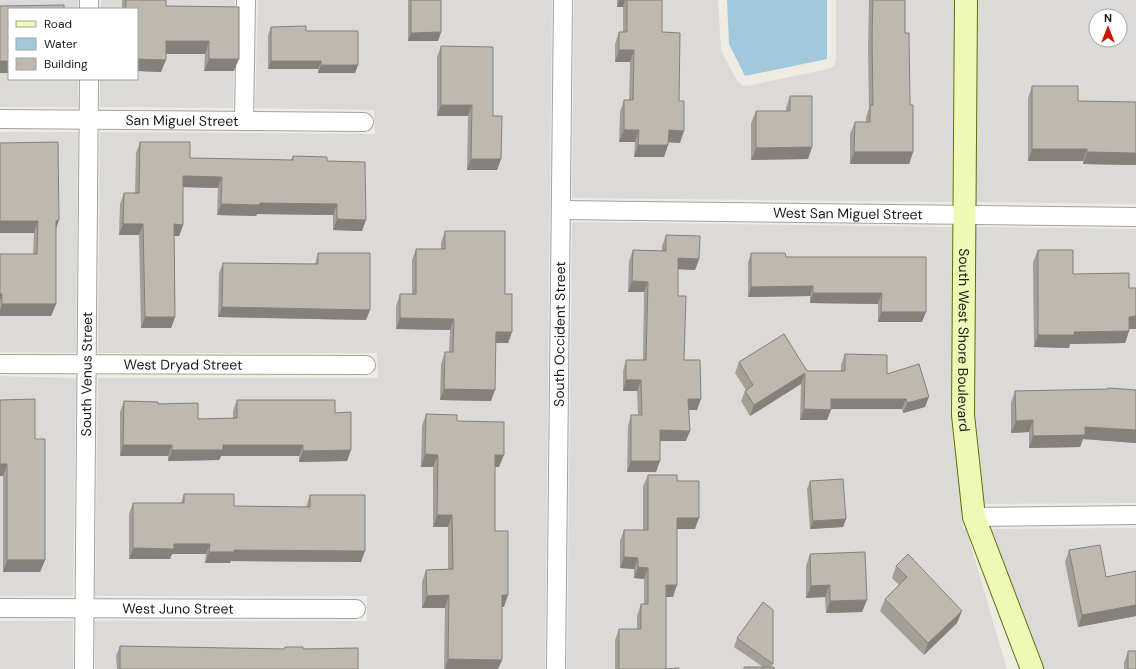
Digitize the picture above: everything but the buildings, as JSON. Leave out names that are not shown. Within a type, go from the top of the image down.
[{"type":"street","points":[[244,121],[246,0]]},
{"type":"street","name":"South Occident Street","points":[[556,669],[563,0]]},
{"type":"street","name":"South West Shore Boulevard","points":[[966,0],[963,215],[963,415],[974,517],[1032,669]]},
{"type":"street","name":"South Venus Street","points":[[84,669],[89,80]]},
{"type":"street","name":"San Miguel Street","points":[[0,119],[364,122]]},
{"type":"street","name":"West San Miguel Street","points":[[560,210],[1136,217]]},
{"type":"street","name":"West Dryad Street","points":[[0,364],[366,365]]},
{"type":"street","points":[[974,517],[1136,515]]},
{"type":"street","name":"West Juno Street","points":[[0,608],[356,609]]},
{"type":"shaded area","points":[[0,0],[78,0],[78,8],[8,8],[8,80],[78,80],[78,107],[0,107]]},
{"type":"shaded area","points":[[101,0],[235,0],[233,108],[100,107],[100,80],[138,80],[138,8],[101,8]]},
{"type":"shaded area","points":[[258,0],[552,0],[545,669],[95,669],[95,621],[367,621],[367,596],[95,596],[98,378],[378,378],[377,353],[98,353],[100,132],[375,134],[374,110],[255,108]]},
{"type":"shaded area","points":[[574,0],[718,0],[721,50],[737,81],[742,85],[747,86],[828,69],[834,66],[836,59],[836,0],[955,0],[952,202],[572,198]]},
{"type":"shaded area","points":[[977,0],[1136,0],[1136,204],[975,202]]},
{"type":"shaded area","points":[[0,132],[78,132],[76,353],[0,352]]},
{"type":"shaded area","points":[[572,222],[952,227],[952,415],[963,529],[966,529],[1007,669],[567,669]]},
{"type":"shaded area","points":[[975,227],[1136,229],[1136,503],[984,504],[974,415]]},
{"type":"shaded area","points":[[0,376],[76,378],[73,596],[0,596]]},
{"type":"shaded area","points":[[1136,528],[1136,669],[1031,669],[989,529]]},
{"type":"shaded area","points":[[0,621],[73,621],[73,669],[0,669]]},
{"type":"water","points":[[727,0],[827,0],[827,59],[745,76],[729,44]]}]
